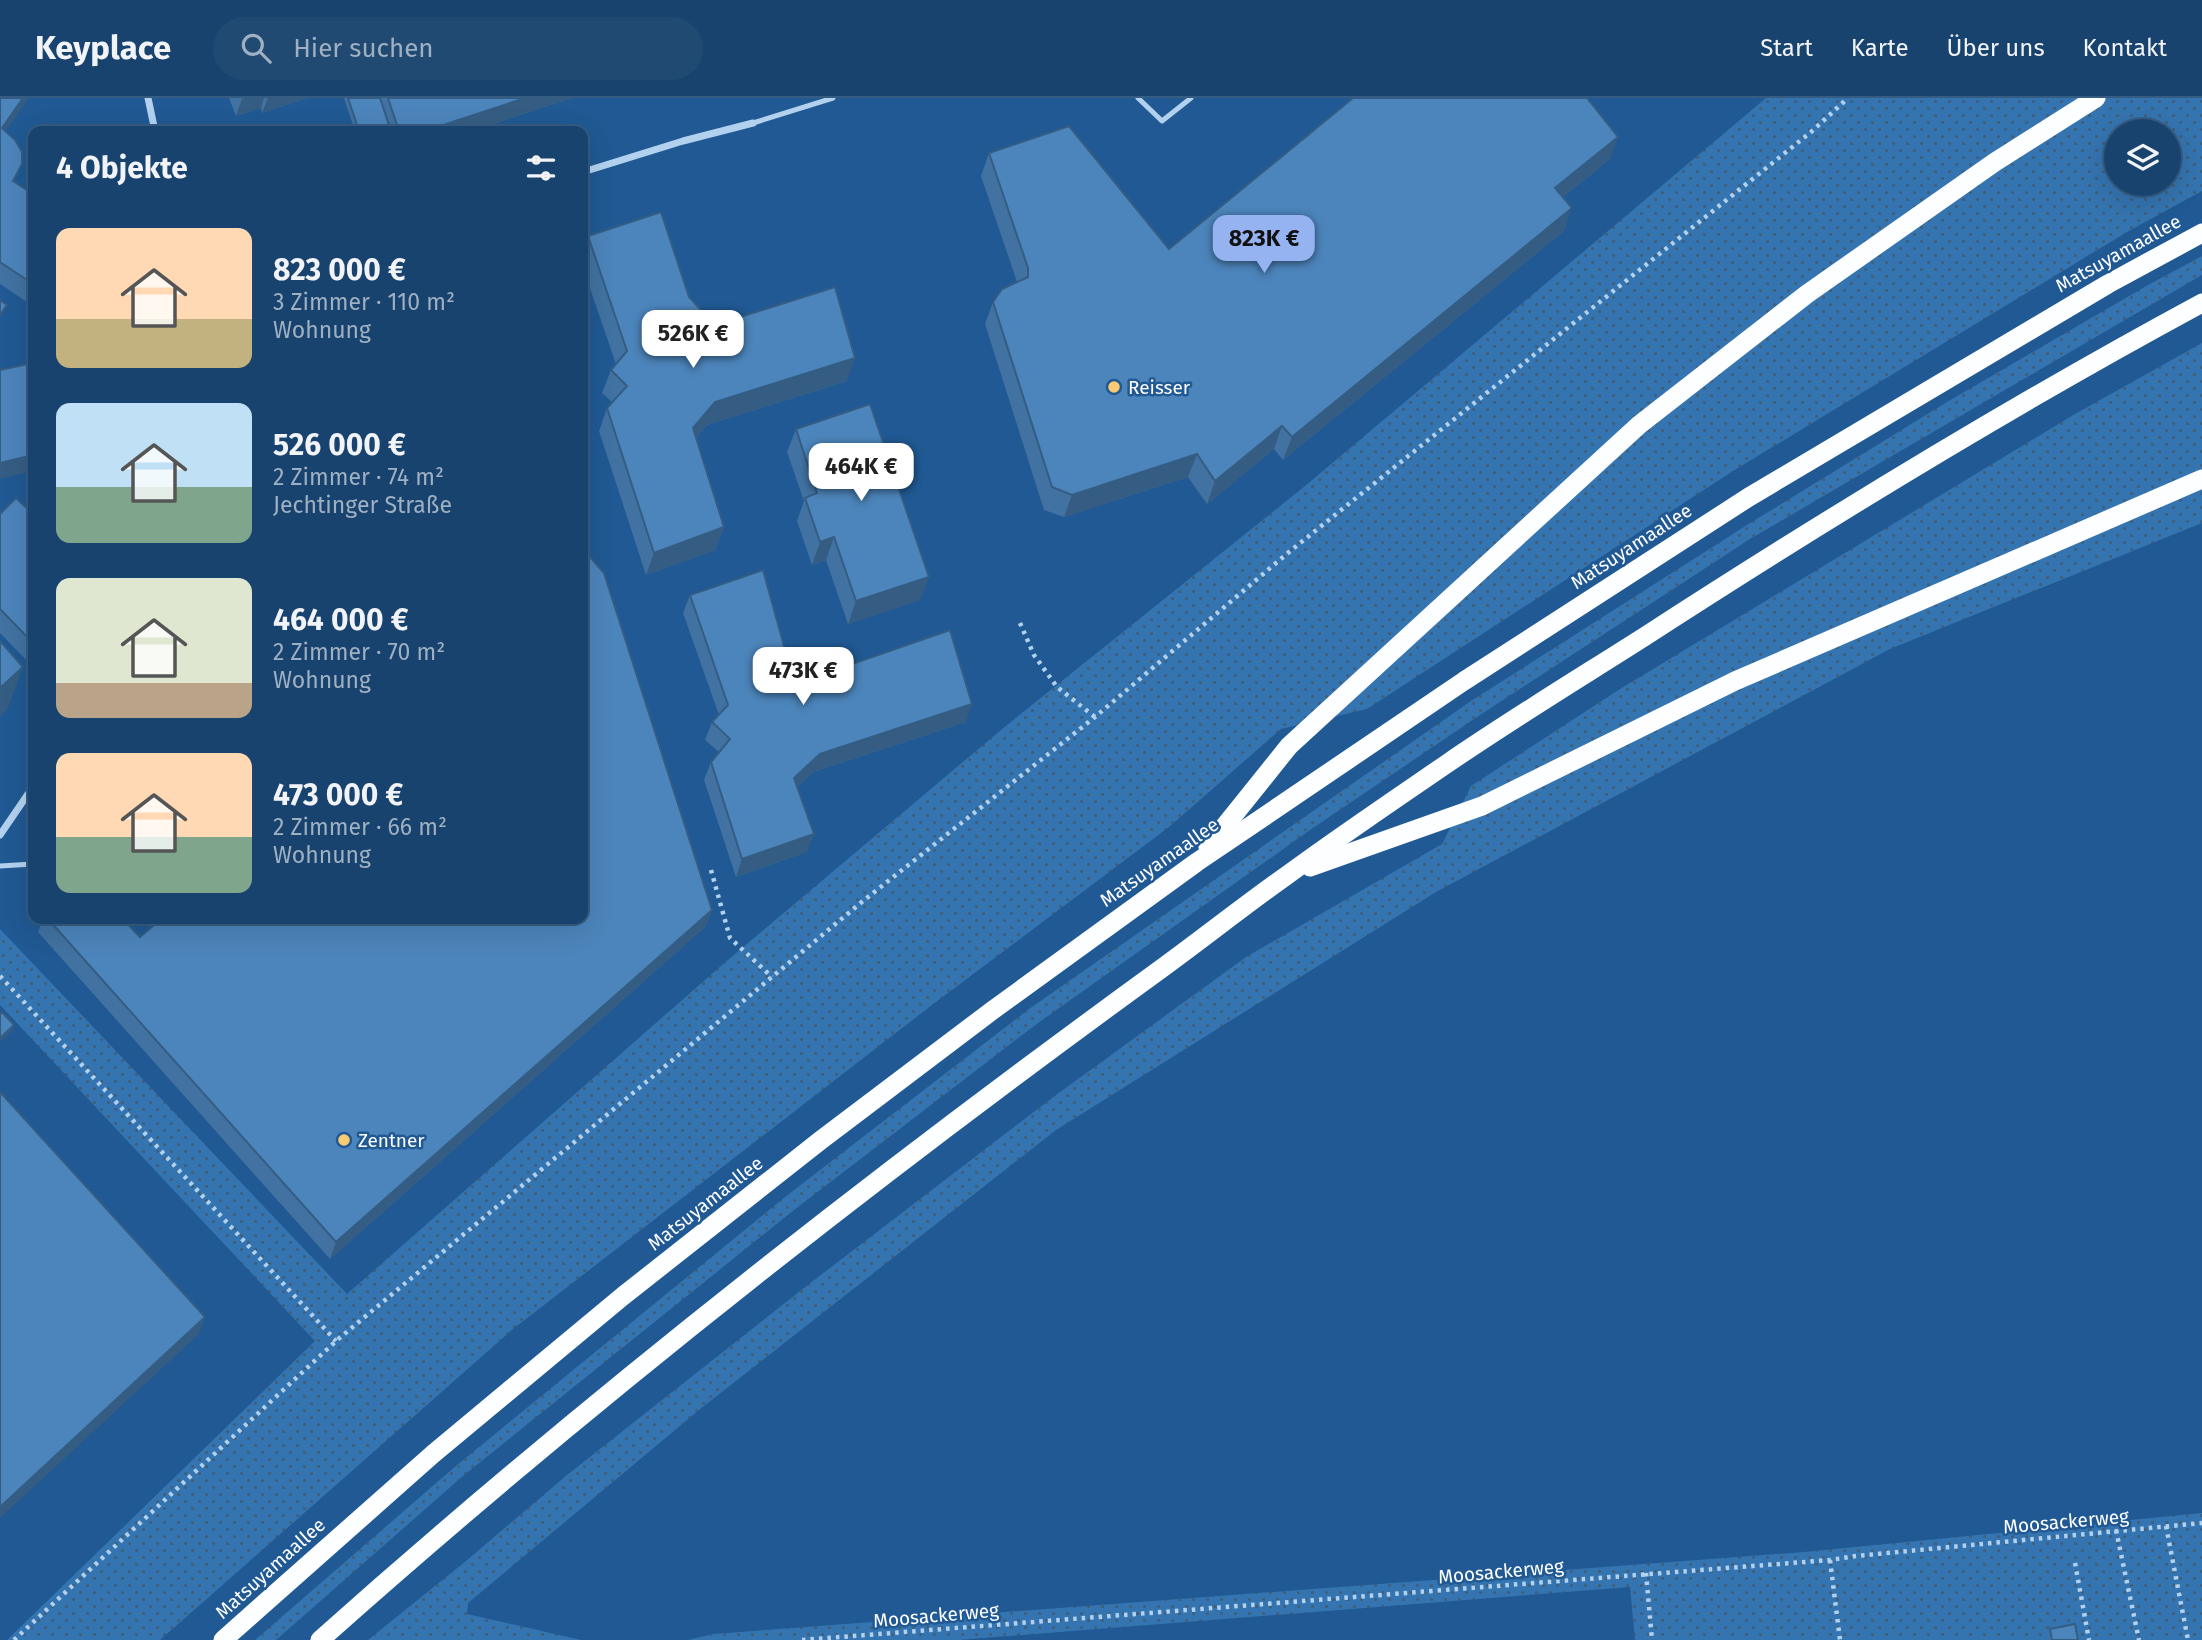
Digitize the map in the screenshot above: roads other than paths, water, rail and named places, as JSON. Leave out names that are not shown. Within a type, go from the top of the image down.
[{"type":"highway","points":[[1197,862],[1289,746],[1639,425],[1807,294],[1995,162],[2096,98]]},
{"type":"highway","name":"Matsuyamaallee","points":[[223,1640],[433,1454],[623,1296],[831,1132],[1197,862],[1464,681],[1749,497],[2108,284],[2202,233]]},
{"type":"highway","points":[[320,1640],[490,1491],[841,1209],[1038,1058],[1286,876],[1454,759],[1772,554],[1940,451],[2109,353],[2202,303]]},
{"type":"highway","points":[[1286,876],[1482,806],[1735,681],[2202,479]]},
{"type":"street","points":[[148,98],[154,126]]},
{"type":"street","points":[[588,170],[753,123]]},
{"type":"street","points":[[0,835],[28,794]]},
{"type":"lane","points":[[753,123],[833,98]]},
{"type":"lane","points":[[1138,98],[1162,121],[1191,98]]},
{"type":"lane","points":[[0,866],[28,864]]},
{"type":"place","name":"Reisser","points":[[1114,387]]},
{"type":"place","name":"Zentner","points":[[344,1140]]}]
